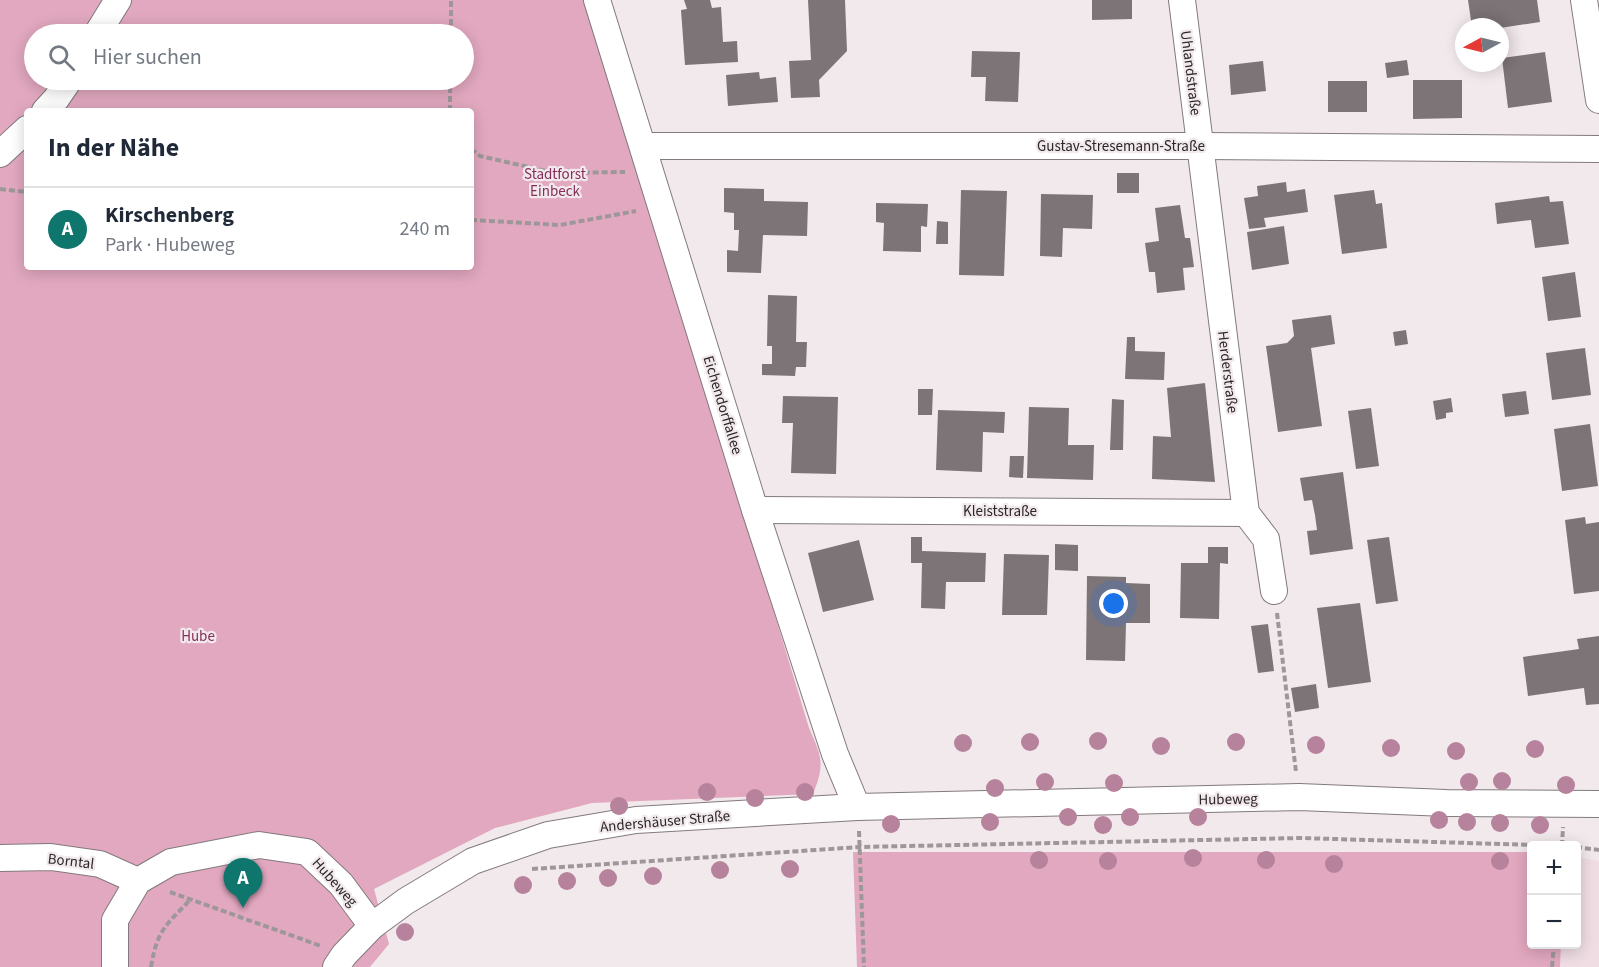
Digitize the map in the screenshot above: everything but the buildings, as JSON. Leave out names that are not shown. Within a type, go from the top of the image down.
[{"type":"street","points":[[103,24],[118,0]]},
{"type":"street","name":"Eichendorffallee","points":[[597,0],[755,510],[835,754],[857,807]]},
{"type":"street","name":"Uhlandstraße","points":[[1182,0],[1200,146]]},
{"type":"street","points":[[1584,0],[1599,100]]},
{"type":"street","points":[[48,108],[62,90]]},
{"type":"street","points":[[0,154],[24,132]]},
{"type":"street","name":"Gustav-Stresemann-Straße","points":[[644,146],[1599,149]]},
{"type":"street","name":"Herderstraße","points":[[1200,146],[1246,513]]},
{"type":"street","name":"Kleiststraße","points":[[755,510],[1246,513]]},
{"type":"street","points":[[1246,513],[1266,539],[1274,591]]},
{"type":"street","name":"Hubeweg","points":[[857,807],[1299,797],[1599,804]]},
{"type":"street","name":"Andershäuser Straße","points":[[340,961],[372,926],[406,901],[473,861],[548,835],[636,820],[857,807]]},
{"type":"street","name":"Hubeweg","points":[[115,967],[115,920],[138,881],[171,862],[259,845],[307,852],[341,884],[372,926]]},
{"type":"street","name":"Borntal","points":[[0,858],[51,856],[100,864],[138,881]]},
{"type":"path","points":[[451,0],[451,24]]},
{"type":"path","points":[[450,90],[450,108]]},
{"type":"path","points":[[474,151],[480,156],[555,173],[650,172]]},
{"type":"path","points":[[0,189],[24,192]]},
{"type":"path","points":[[474,220],[560,225],[661,207]]},
{"type":"path","points":[[1274,591],[1299,797]]},
{"type":"path","points":[[857,807],[864,967]]},
{"type":"path","points":[[522,869],[860,847],[1301,838],[1527,845]]},
{"type":"path","points":[[1581,848],[1599,850]]},
{"type":"path","points":[[138,881],[288,933],[340,961]]},
{"type":"path","points":[[152,967],[155,945],[164,927],[191,899]]},
{"type":"path","points":[[1552,967],[1554,949]]},
{"type":"shaded area","points":[[1581,858],[1599,861],[1599,967],[1560,967],[1561,949],[1581,949]]},
{"type":"green space","points":[[0,0],[585,0],[669,265],[809,728],[817,746],[820,761],[819,775],[813,794],[592,803],[495,828],[374,889],[389,944],[370,967],[0,967]]},
{"type":"green space","points":[[853,852],[1527,852],[1527,949],[1561,949],[1560,967],[857,967]]},
{"type":"place","name":"Kirschenberg","points":[[243,908]]},
{"type":"park label","name":"Stadtforst Einbeck","points":[[555,182]]},
{"type":"park label","name":"Hube","points":[[198,636]]}]
